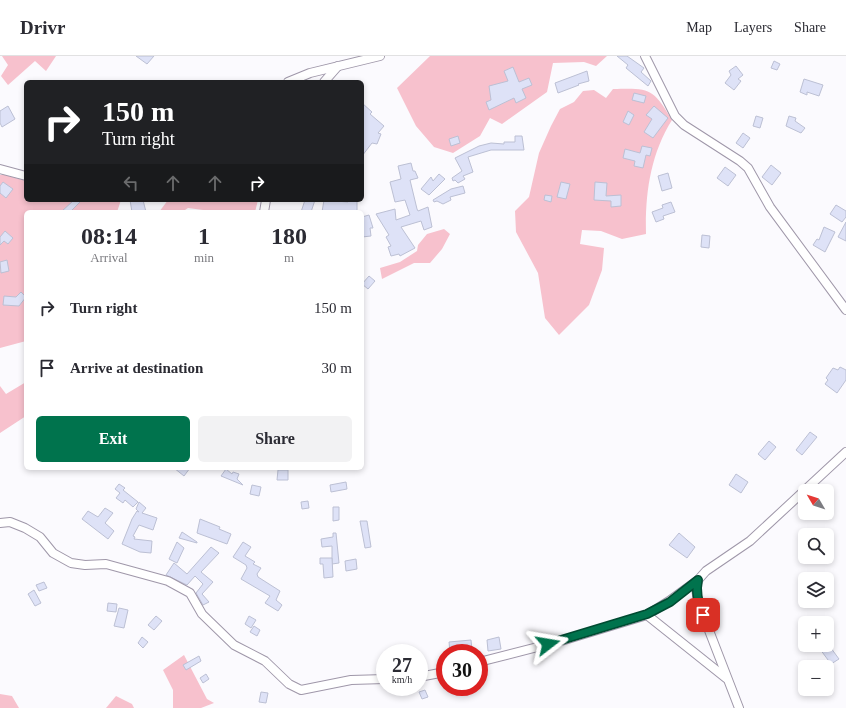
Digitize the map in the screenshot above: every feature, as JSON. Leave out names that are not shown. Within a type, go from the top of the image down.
[{"type":"street","points":[[294,80],[339,66],[352,60],[380,56]]},
{"type":"street","points":[[645,56],[675,116],[684,124],[717,145],[748,168],[770,207],[846,310]]},
{"type":"street","points":[[326,80],[339,66]]},
{"type":"street","points":[[0,169],[24,175]]},
{"type":"street","points":[[488,660],[561,641],[647,614],[670,602],[698,580],[706,571],[750,540],[846,452]]},
{"type":"street","points":[[0,523],[10,522],[25,528],[40,537],[54,553],[71,563],[85,565],[106,564],[168,581],[190,594],[202,614],[234,645],[265,661],[289,684],[301,690],[351,680],[376,679]]},
{"type":"street","points":[[698,580],[696,588],[698,602],[726,679],[739,708]]},
{"type":"street","points":[[647,614],[726,679]]},
{"type":"shaded area","points":[[2,56],[56,56],[46,71],[35,61],[8,85],[1,76],[8,65]]},
{"type":"shaded area","points":[[430,56],[607,56],[596,66],[584,62],[553,63],[547,92],[502,124],[490,118],[480,136],[453,153],[434,147],[416,126],[397,88]]},
{"type":"shaded area","points":[[613,89],[635,89],[649,92],[655,96],[666,109],[672,120],[659,147],[650,176],[646,234],[622,239],[601,231],[582,230],[580,244],[604,248],[602,270],[589,305],[559,335],[545,318],[538,273],[516,232],[515,211],[529,197],[539,153],[560,109],[574,102],[583,91],[594,90],[606,98]]},
{"type":"shaded area","points":[[0,175],[24,180],[24,202],[120,202],[118,210],[24,210],[24,342],[0,348]]},
{"type":"shaded area","points":[[166,202],[258,202],[256,210],[203,210],[188,208],[185,210],[160,210]]},
{"type":"shaded area","points":[[444,229],[450,234],[442,249],[430,263],[414,263],[382,279],[380,268],[400,262],[417,251],[418,245],[427,234]]},
{"type":"shaded area","points":[[24,383],[24,417],[0,433],[0,386],[6,394]]},
{"type":"shaded area","points":[[184,655],[207,699],[214,703],[201,708],[173,708],[173,690],[163,670]]},
{"type":"shaded area","points":[[0,694],[12,696],[19,708],[0,708]]},
{"type":"shaded area","points":[[116,696],[132,704],[134,708],[106,708]]},
{"type":"building","points":[[136,56],[154,56],[147,64]]},
{"type":"building","points":[[617,56],[627,56],[644,68],[641,72],[651,81],[648,86],[626,68],[628,65]]},
{"type":"building","points":[[774,61],[780,64],[777,70],[771,68]]},
{"type":"building","points":[[736,66],[743,75],[738,79],[741,81],[734,90],[725,83],[731,75],[729,71]]},
{"type":"building","points":[[513,67],[519,82],[529,78],[532,85],[522,89],[526,98],[516,103],[514,98],[489,110],[486,102],[491,100],[489,86],[508,81],[504,71]]},
{"type":"building","points":[[587,71],[589,81],[558,93],[555,83]]},
{"type":"building","points":[[804,79],[823,85],[819,96],[807,92],[807,95],[800,92]]},
{"type":"building","points":[[634,93],[646,96],[644,103],[632,100]]},
{"type":"building","points":[[364,105],[372,112],[370,114],[384,126],[378,133],[381,134],[377,144],[372,143],[364,153]]},
{"type":"building","points":[[8,106],[15,119],[2,127],[0,123],[0,111]]},
{"type":"building","points":[[654,106],[668,118],[653,138],[644,132],[652,119],[646,115]]},
{"type":"building","points":[[628,111],[634,115],[629,125],[623,122]]},
{"type":"building","points":[[756,116],[763,118],[760,128],[753,126]]},
{"type":"building","points":[[789,116],[796,118],[795,121],[805,128],[801,133],[786,126]]},
{"type":"building","points":[[743,133],[750,138],[743,148],[736,143]]},
{"type":"building","points":[[458,136],[460,143],[451,146],[449,139]]},
{"type":"building","points":[[515,136],[522,136],[524,150],[491,150],[468,157],[473,172],[463,176],[465,179],[458,183],[455,180],[453,181],[452,178],[462,171],[455,158],[479,146],[491,143],[504,144],[504,142],[515,142]]},
{"type":"building","points":[[642,146],[652,148],[650,156],[646,155],[643,168],[634,166],[635,161],[623,158],[625,149],[640,153]]},
{"type":"building","points":[[411,163],[413,171],[415,171],[418,178],[410,180],[417,209],[418,211],[428,207],[432,227],[424,230],[421,221],[401,227],[415,248],[400,256],[399,254],[391,256],[388,247],[391,246],[386,237],[389,235],[376,214],[395,209],[396,220],[410,215],[405,200],[395,202],[390,182],[401,179],[398,166]]},
{"type":"building","points":[[771,165],[781,173],[772,185],[762,177]]},
{"type":"building","points":[[725,167],[736,175],[728,186],[717,178]]},
{"type":"building","points":[[668,173],[672,188],[662,191],[658,176]]},
{"type":"building","points":[[439,174],[445,179],[429,195],[421,189],[431,177],[433,181]]},
{"type":"building","points":[[3,182],[13,189],[6,198],[0,193],[0,186]]},
{"type":"building","points":[[561,182],[570,184],[566,199],[557,197]]},
{"type":"building","points":[[595,182],[607,183],[606,196],[621,195],[621,206],[611,207],[611,201],[594,200]]},
{"type":"building","points":[[463,186],[465,193],[450,197],[451,200],[443,204],[437,201],[434,202],[433,200],[451,189]]},
{"type":"building","points":[[545,195],[552,196],[551,202],[544,200]]},
{"type":"building","points":[[72,202],[80,202],[72,210],[63,210]]},
{"type":"building","points":[[130,202],[144,202],[146,210],[132,210]]},
{"type":"building","points":[[304,202],[314,202],[312,210],[302,210]]},
{"type":"building","points":[[324,202],[357,202],[357,210],[322,210]]},
{"type":"building","points":[[671,202],[675,212],[663,216],[664,219],[656,222],[652,212],[663,208],[662,205]]},
{"type":"building","points":[[836,205],[846,211],[846,217],[842,222],[830,214]]},
{"type":"building","points":[[369,215],[373,228],[370,228],[371,236],[364,237],[364,216]]},
{"type":"building","points":[[846,222],[846,241],[838,237]]},
{"type":"building","points":[[824,227],[835,232],[825,252],[813,245],[817,239],[819,240]]},
{"type":"building","points":[[5,231],[13,238],[8,244],[4,241],[0,245],[0,237]]},
{"type":"building","points":[[702,235],[710,236],[709,248],[701,247]]},
{"type":"building","points":[[7,260],[9,271],[1,273],[0,262]]},
{"type":"building","points":[[369,276],[375,281],[368,289],[364,286],[364,282]]},
{"type":"building","points":[[21,292],[24,295],[24,300],[19,306],[3,305],[4,296],[16,297]]},
{"type":"building","points":[[840,367],[846,370],[846,380],[837,393],[825,384],[828,380],[826,378],[833,368],[838,370]]},
{"type":"building","points":[[810,432],[817,437],[802,455],[796,450]]},
{"type":"building","points":[[769,441],[776,447],[765,460],[758,454]]},
{"type":"building","points":[[176,470],[188,470],[184,476]]},
{"type":"building","points":[[225,470],[232,474],[233,472],[239,474],[237,479],[243,485],[221,476]]},
{"type":"building","points":[[278,470],[288,470],[288,480],[277,480]]},
{"type":"building","points":[[736,474],[748,482],[741,493],[729,485]]},
{"type":"building","points":[[346,482],[347,489],[331,492],[330,485]]},
{"type":"building","points":[[119,484],[125,488],[123,490],[138,502],[133,507],[125,500],[123,503],[116,498],[120,493],[115,489]]},
{"type":"building","points":[[252,485],[261,487],[259,496],[250,494]]},
{"type":"building","points":[[308,501],[309,508],[302,509],[301,502]]},
{"type":"building","points":[[139,502],[146,508],[142,513],[157,518],[153,530],[139,525],[133,536],[135,537],[134,539],[152,541],[151,553],[140,552],[122,544],[132,519],[137,511],[139,512],[136,509]]},
{"type":"building","points":[[333,507],[339,507],[339,520],[333,521]]},
{"type":"building","points":[[105,508],[113,513],[105,523],[114,531],[108,539],[82,519],[88,511],[98,517]]},
{"type":"building","points":[[200,519],[220,527],[219,529],[231,534],[227,544],[197,533]]},
{"type":"building","points":[[360,521],[367,521],[371,547],[365,548]]},
{"type":"building","points":[[182,532],[197,542],[197,543],[179,538]]},
{"type":"building","points":[[333,533],[336,533],[339,563],[332,564],[332,546],[322,547],[321,539],[333,537]]},
{"type":"building","points":[[679,533],[695,547],[687,558],[669,545]]},
{"type":"building","points":[[177,542],[184,548],[177,563],[169,559]]},
{"type":"building","points":[[243,542],[251,547],[245,556],[255,562],[253,564],[261,568],[257,574],[258,577],[280,591],[276,600],[282,605],[278,611],[265,603],[270,596],[241,579],[247,568],[246,565],[233,557]]},
{"type":"building","points":[[211,547],[219,553],[201,572],[213,582],[202,594],[209,602],[203,605],[196,593],[203,584],[195,576],[187,585],[166,575],[174,563],[187,574]]},
{"type":"building","points":[[320,558],[332,558],[333,577],[324,578],[323,564],[320,564]]},
{"type":"building","points":[[356,559],[357,569],[346,571],[345,561]]},
{"type":"building","points":[[44,582],[47,588],[39,591],[36,585]]},
{"type":"building","points":[[34,590],[41,603],[35,606],[28,594]]},
{"type":"building","points":[[108,603],[117,604],[116,612],[107,611]]},
{"type":"building","points":[[119,608],[128,610],[124,628],[114,626]]},
{"type":"building","points":[[156,616],[162,621],[154,630],[148,625]]},
{"type":"building","points":[[249,616],[256,620],[251,628],[245,624]]},
{"type":"building","points":[[254,626],[260,630],[257,636],[250,632]]},
{"type":"building","points":[[142,637],[148,642],[143,648],[138,643]]},
{"type":"building","points":[[499,637],[501,649],[488,651],[487,640]]},
{"type":"building","points":[[471,640],[471,644],[449,644],[449,642]]},
{"type":"building","points":[[822,652],[834,652],[839,659],[834,662],[834,660],[828,660]]},
{"type":"building","points":[[199,656],[201,661],[186,670],[183,665]]},
{"type":"building","points":[[206,674],[209,679],[203,683],[200,678]]},
{"type":"building","points":[[261,692],[268,693],[266,703],[259,702]]},
{"type":"building","points":[[421,696],[428,696],[428,697],[422,699]]},
{"type":"route","points":[[548,644],[647,614],[670,602],[698,580],[696,588],[698,602],[703,615]]}]
